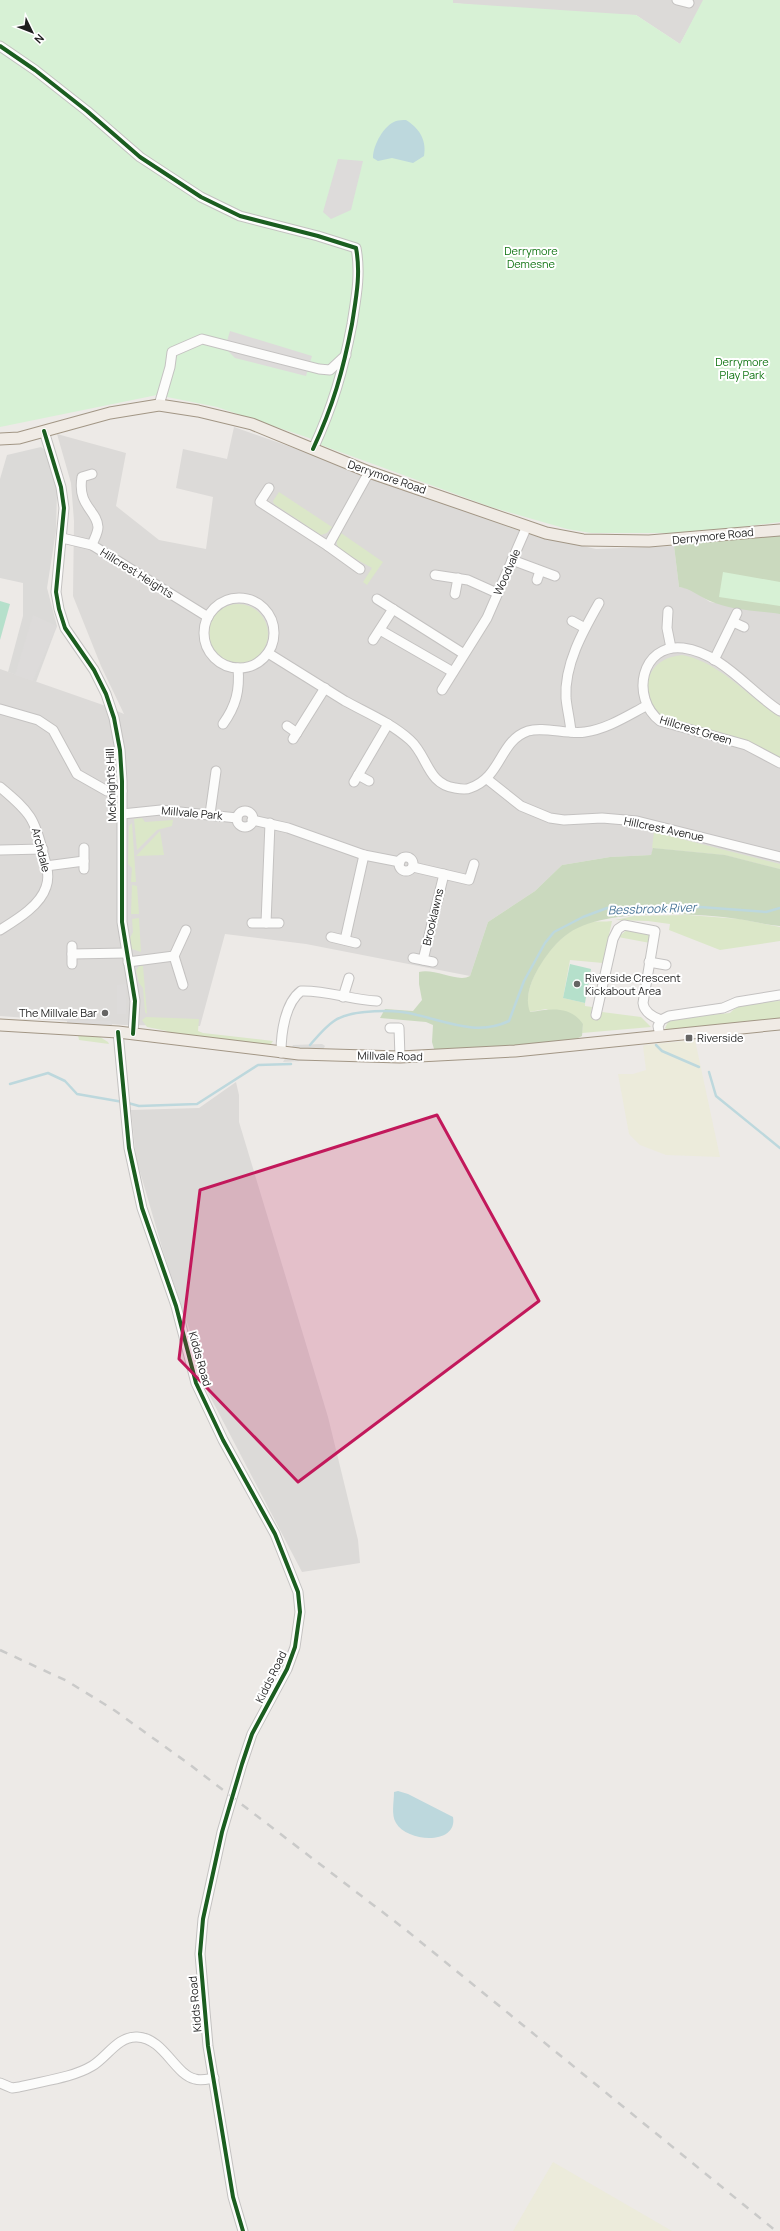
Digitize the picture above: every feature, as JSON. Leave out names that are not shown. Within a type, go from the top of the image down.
[{"type":"main road","name":"Derrymore Road","points":[[0,439],[19,438],[110,413],[159,405],[222,416],[252,424],[369,472],[546,533],[583,540],[603,541],[671,540],[780,530]]},
{"type":"main road","name":"Millvale Road","points":[[0,1024],[118,1032],[281,1053],[400,1057],[515,1051],[780,1024]]},
{"type":"street","points":[[677,0],[689,3]]},
{"type":"street","points":[[0,46],[35,70],[87,111],[140,157],[201,197],[240,216],[318,236],[356,248],[359,264],[358,291],[346,355],[330,413],[313,449]]},
{"type":"street","points":[[159,405],[170,367],[172,352],[202,339],[319,369],[330,370],[346,355]]},
{"type":"street","name":"McKnight's Hill","points":[[44,431],[61,486],[64,508],[56,592],[59,609],[65,628],[94,670],[106,694],[114,718],[120,750],[122,791],[122,922],[135,1001],[133,1034]]},
{"type":"street","points":[[328,546],[369,472]]},
{"type":"street","points":[[92,474],[82,477],[81,483],[84,501],[97,522],[98,528],[92,545]]},
{"type":"street","points":[[269,488],[260,502],[328,546],[360,569]]},
{"type":"street","name":"Woodvale","points":[[442,690],[486,618],[527,526]]},
{"type":"street","name":"Hillcrest Heights","points":[[62,538],[92,545],[208,617]]},
{"type":"street","points":[[512,560],[555,576]]},
{"type":"street","points":[[537,580],[540,571]]},
{"type":"street","points":[[435,575],[468,580],[497,593]]},
{"type":"street","points":[[456,594],[458,578]]},
{"type":"street","points":[[236,598],[247,599],[257,603],[266,610],[272,620],[274,637],[268,653],[260,661],[250,667],[238,668],[222,663],[209,651],[205,640],[205,623],[208,617],[215,608],[225,601],[236,598]]},
{"type":"street","points":[[377,599],[464,654]]},
{"type":"street","points":[[571,732],[566,698],[571,664],[585,628],[599,603]]},
{"type":"street","points":[[373,640],[393,609]]},
{"type":"street","points":[[668,611],[667,628],[671,648]]},
{"type":"street","points":[[714,660],[737,613]]},
{"type":"street","points":[[572,621],[585,628]]},
{"type":"street","points":[[733,622],[744,627]]},
{"type":"street","points":[[380,630],[453,672]]},
{"type":"street","points":[[268,653],[388,724],[410,740],[420,753],[431,774],[448,787],[468,789],[487,779],[493,773],[508,747],[521,733],[532,729],[571,732],[596,730],[620,720],[646,706],[642,685],[648,666],[658,655],[671,648],[683,648],[699,652],[714,660],[780,711]]},
{"type":"street","points":[[223,724],[236,700],[240,685],[238,668]]},
{"type":"street","points":[[287,726],[295,736],[325,688]]},
{"type":"street","name":"Hillcrest Green","points":[[646,706],[652,716],[660,721],[746,745],[780,763]]},
{"type":"street","points":[[0,709],[38,720],[53,730],[77,774],[107,791],[122,791]]},
{"type":"street","points":[[369,781],[356,778],[388,724]]},
{"type":"street","points":[[210,814],[216,771]]},
{"type":"street","name":"Hillcrest Avenue","points":[[487,779],[516,803],[551,818],[564,820],[602,818],[637,821],[780,857]]},
{"type":"street","name":"Archdale","points":[[0,787],[33,818],[39,833],[48,878],[46,888],[38,900],[27,911],[0,930]]},
{"type":"street","name":"Millvale Park","points":[[122,814],[161,810],[237,818],[240,825],[244,827],[249,825],[252,820],[270,823]]},
{"type":"street","points":[[266,923],[270,823],[364,855],[345,940]]},
{"type":"street","points":[[46,866],[84,865],[84,848]]},
{"type":"street","points":[[0,850],[43,849]]},
{"type":"street","name":"Brooklawns","points":[[364,855],[400,862],[401,869],[405,871],[413,867],[469,880],[474,864]]},
{"type":"street","name":"Brooklawns","points":[[423,960],[444,874]]},
{"type":"street","points":[[252,923],[279,923]]},
{"type":"street","points":[[596,1015],[613,939],[618,929],[624,925],[650,928],[655,931],[643,1007],[654,1018],[661,1020]]},
{"type":"street","points":[[183,985],[174,956],[186,930]]},
{"type":"street","points":[[331,937],[356,943]]},
{"type":"street","points":[[72,955],[127,957],[174,956]]},
{"type":"street","points":[[413,958],[432,962]]},
{"type":"street","points":[[649,962],[666,965]]},
{"type":"street","points":[[344,997],[349,978]]},
{"type":"street","points":[[281,1053],[289,1010],[297,994],[301,991],[310,990],[344,997],[377,1001]]},
{"type":"street","points":[[660,1036],[658,1026],[661,1020],[670,1016],[722,1008],[737,1002],[780,995]]},
{"type":"street","points":[[390,1028],[399,1028],[400,1057]]},
{"type":"street","name":"Kidds Road","points":[[118,1032],[129,1148],[142,1208],[176,1306],[196,1383],[223,1440],[275,1534],[298,1592],[300,1612],[295,1647],[287,1669],[252,1734],[222,1832],[203,1919],[200,1954],[208,2046],[233,2197],[243,2231]]},
{"type":"street","points":[[0,2083],[6,2086],[19,2087],[80,2071],[98,2062],[121,2042],[136,2037],[145,2038],[153,2043],[191,2078],[201,2080],[214,2078]]},
{"type":"highlighted area","points":[[437,1115],[539,1301],[298,1482],[179,1359],[200,1190]]},
{"type":"shaded area","points":[[453,0],[704,0],[680,44],[636,15],[559,13],[453,3]]},
{"type":"shaded area","points":[[338,159],[363,161],[351,210],[331,219],[323,212]]},
{"type":"shaded area","points":[[230,331],[312,356],[306,376],[235,358],[225,348]]},
{"type":"shaded area","points":[[234,427],[413,490],[502,524],[548,538],[596,549],[674,546],[679,587],[690,589],[710,602],[780,612],[780,869],[725,855],[654,848],[651,855],[610,857],[562,865],[535,891],[488,922],[470,976],[306,944],[225,934],[200,1026],[124,1025],[0,1016],[0,669],[103,705],[124,714],[101,666],[73,596],[74,521],[71,483],[57,434],[126,453],[116,506],[159,540],[206,549],[213,497],[176,488],[183,449],[227,459]]},
{"type":"shaded area","points":[[41,447],[45,450],[57,491],[56,531],[47,588],[57,626],[36,682],[8,672],[23,616],[23,583],[0,578],[0,479],[7,455]]},
{"type":"shaded area","points":[[33,615],[57,626],[33,681],[15,675]]},
{"type":"shaded area","points":[[125,864],[129,868],[131,931],[127,935]]},
{"type":"shaded area","points":[[126,984],[126,1014],[117,1014],[117,985]]},
{"type":"shaded area","points":[[67,1021],[111,1021],[113,1028],[67,1023]]},
{"type":"shaded area","points":[[695,1040],[720,1157],[666,1155],[640,1145],[629,1134],[618,1074],[633,1074],[646,1070],[643,1046],[645,1045]]},
{"type":"shaded area","points":[[236,1082],[239,1095],[239,1122],[328,1417],[358,1540],[360,1563],[302,1572],[203,1383],[193,1340],[163,1251],[136,1158],[131,1110],[199,1108]]},
{"type":"shaded area","points":[[553,2162],[672,2231],[513,2231]]},
{"type":"green space","name":"Derrymore Demesne","points":[[0,0],[453,0],[453,3],[636,15],[680,44],[703,0],[780,0],[780,522],[697,533],[591,533],[567,529],[491,507],[321,445],[319,442],[312,439],[217,407],[157,395],[0,427]]},
{"type":"green space","points":[[279,492],[332,527],[327,533],[321,535],[274,504],[273,501]]},
{"type":"green space","points":[[780,530],[780,614],[744,610],[718,604],[688,589],[679,587],[674,546]]},
{"type":"green space","points":[[341,533],[383,562],[367,585],[363,582],[372,568],[338,549],[336,539]]},
{"type":"green space","points":[[723,572],[780,582],[780,606],[719,597]]},
{"type":"green space","points":[[0,601],[10,604],[0,640]]},
{"type":"green space","points":[[232,604],[244,604],[255,609],[263,617],[268,628],[266,646],[255,659],[244,664],[232,664],[221,659],[213,651],[208,640],[208,628],[213,617],[221,609]]},
{"type":"green space","points":[[682,655],[696,659],[721,672],[780,717],[780,759],[667,720],[654,710],[647,695],[648,681],[653,669],[658,664],[670,657]]},
{"type":"green space","points":[[142,818],[145,822],[173,820],[172,826],[157,830],[137,850],[134,819]]},
{"type":"green space","points":[[132,823],[136,882],[131,882],[132,868],[128,864],[129,826]]},
{"type":"green space","points":[[160,831],[164,855],[136,856]]},
{"type":"green space","points":[[654,832],[780,864],[780,869],[725,855],[652,848]]},
{"type":"green space","points":[[653,848],[725,855],[780,869],[780,926],[738,919],[699,915],[651,914],[605,919],[585,925],[569,933],[553,947],[541,964],[532,981],[528,994],[528,1006],[530,1012],[552,1009],[566,1011],[578,1018],[583,1024],[582,1036],[576,1039],[504,1047],[439,1051],[434,1049],[432,1042],[433,1025],[426,1022],[380,1018],[385,1009],[413,1011],[422,1000],[419,984],[419,972],[432,972],[459,978],[470,976],[488,922],[535,891],[562,865],[610,857],[651,855]]},
{"type":"green space","points":[[132,885],[137,886],[139,914],[131,914]]},
{"type":"green space","points":[[688,915],[740,919],[780,927],[780,941],[720,950],[669,930],[670,924],[648,921],[615,920],[634,916]]},
{"type":"green space","points":[[139,918],[141,952],[132,949],[130,938],[133,932],[132,919]]},
{"type":"green space","points":[[612,921],[603,963],[570,960],[563,998],[585,1003],[585,1006],[592,1007],[591,1017],[600,1017],[602,1012],[641,1017],[651,1027],[582,1033],[583,1024],[546,1009],[529,1012],[528,1000],[530,986],[544,958],[555,945],[578,927],[590,922]]},
{"type":"green space","points":[[627,930],[650,934],[650,943],[618,937]]},
{"type":"green space","name":"Riverside Crescent Kickabout Area","points":[[570,964],[591,969],[585,1003],[563,998]]},
{"type":"green space","points":[[139,966],[143,966],[147,1014],[145,1012],[143,988],[139,983],[136,971]]},
{"type":"green space","points":[[780,1001],[780,1018],[668,1030],[665,1028],[668,1022],[679,1018],[730,1013],[746,1004]]},
{"type":"green space","points":[[146,1017],[199,1019],[198,1031],[203,1033],[273,1041],[271,1044],[264,1044],[166,1033],[167,1031],[147,1027],[142,1020]]},
{"type":"green space","points":[[78,1035],[100,1037],[109,1044],[79,1040]]},
{"type":"water","points":[[406,120],[415,127],[421,135],[425,150],[424,156],[413,163],[392,158],[378,161],[373,158],[375,147],[383,131],[396,121]]},
{"type":"water","points":[[398,1791],[408,1794],[453,1817],[452,1826],[448,1833],[431,1838],[421,1837],[402,1830],[394,1820],[394,1792]]},
{"type":"pier","points":[[322,1044],[325,1046],[317,1060],[283,1062],[293,1045]]},
{"type":"waterway","name":"Bessbrook River","points":[[310,1045],[324,1029],[334,1021],[351,1014],[362,1012],[386,1011],[408,1013],[474,1028],[497,1025],[509,1021],[524,981],[545,943],[554,932],[583,917],[607,908],[700,907],[766,912],[780,908]]},
{"type":"waterway","points":[[656,1045],[662,1051],[699,1067]]},
{"type":"waterway","name":"Bessbrook River","points":[[128,1103],[139,1106],[197,1104],[258,1065],[291,1064]]},
{"type":"waterway","points":[[709,1072],[716,1096],[780,1148]]},
{"type":"waterway","name":"Bessbrook River","points":[[10,1084],[48,1073],[65,1081],[77,1094],[123,1102]]},
{"type":"railway","points":[[0,1650],[67,1681],[114,1710],[189,1764],[406,1930],[776,2231]]},
{"type":"cycle path","points":[[0,46],[35,70],[87,111],[140,157],[201,197],[240,216],[318,236],[356,248],[358,267],[357,286],[349,341],[332,403],[313,449]]},
{"type":"cycle path","points":[[44,431],[61,487],[64,508],[56,592],[59,609],[65,628],[94,670],[106,694],[114,718],[120,750],[122,781],[122,922],[135,1001],[133,1034]]},
{"type":"cycle path","points":[[118,1032],[129,1148],[142,1208],[176,1306],[196,1383],[223,1440],[275,1534],[298,1592],[300,1612],[295,1647],[287,1669],[252,1734],[222,1832],[203,1919],[200,1954],[208,2046],[233,2197],[243,2231]]},
{"type":"place","name":"Riverside Crescent Kickabout Area","points":[[577,984]]},
{"type":"place","name":"The Millvale Bar","points":[[105,1013]]},
{"type":"place","name":"Riverside","points":[[689,1038]]},
{"type":"park label","name":"Derrymore Play Park","points":[[742,368]]}]
